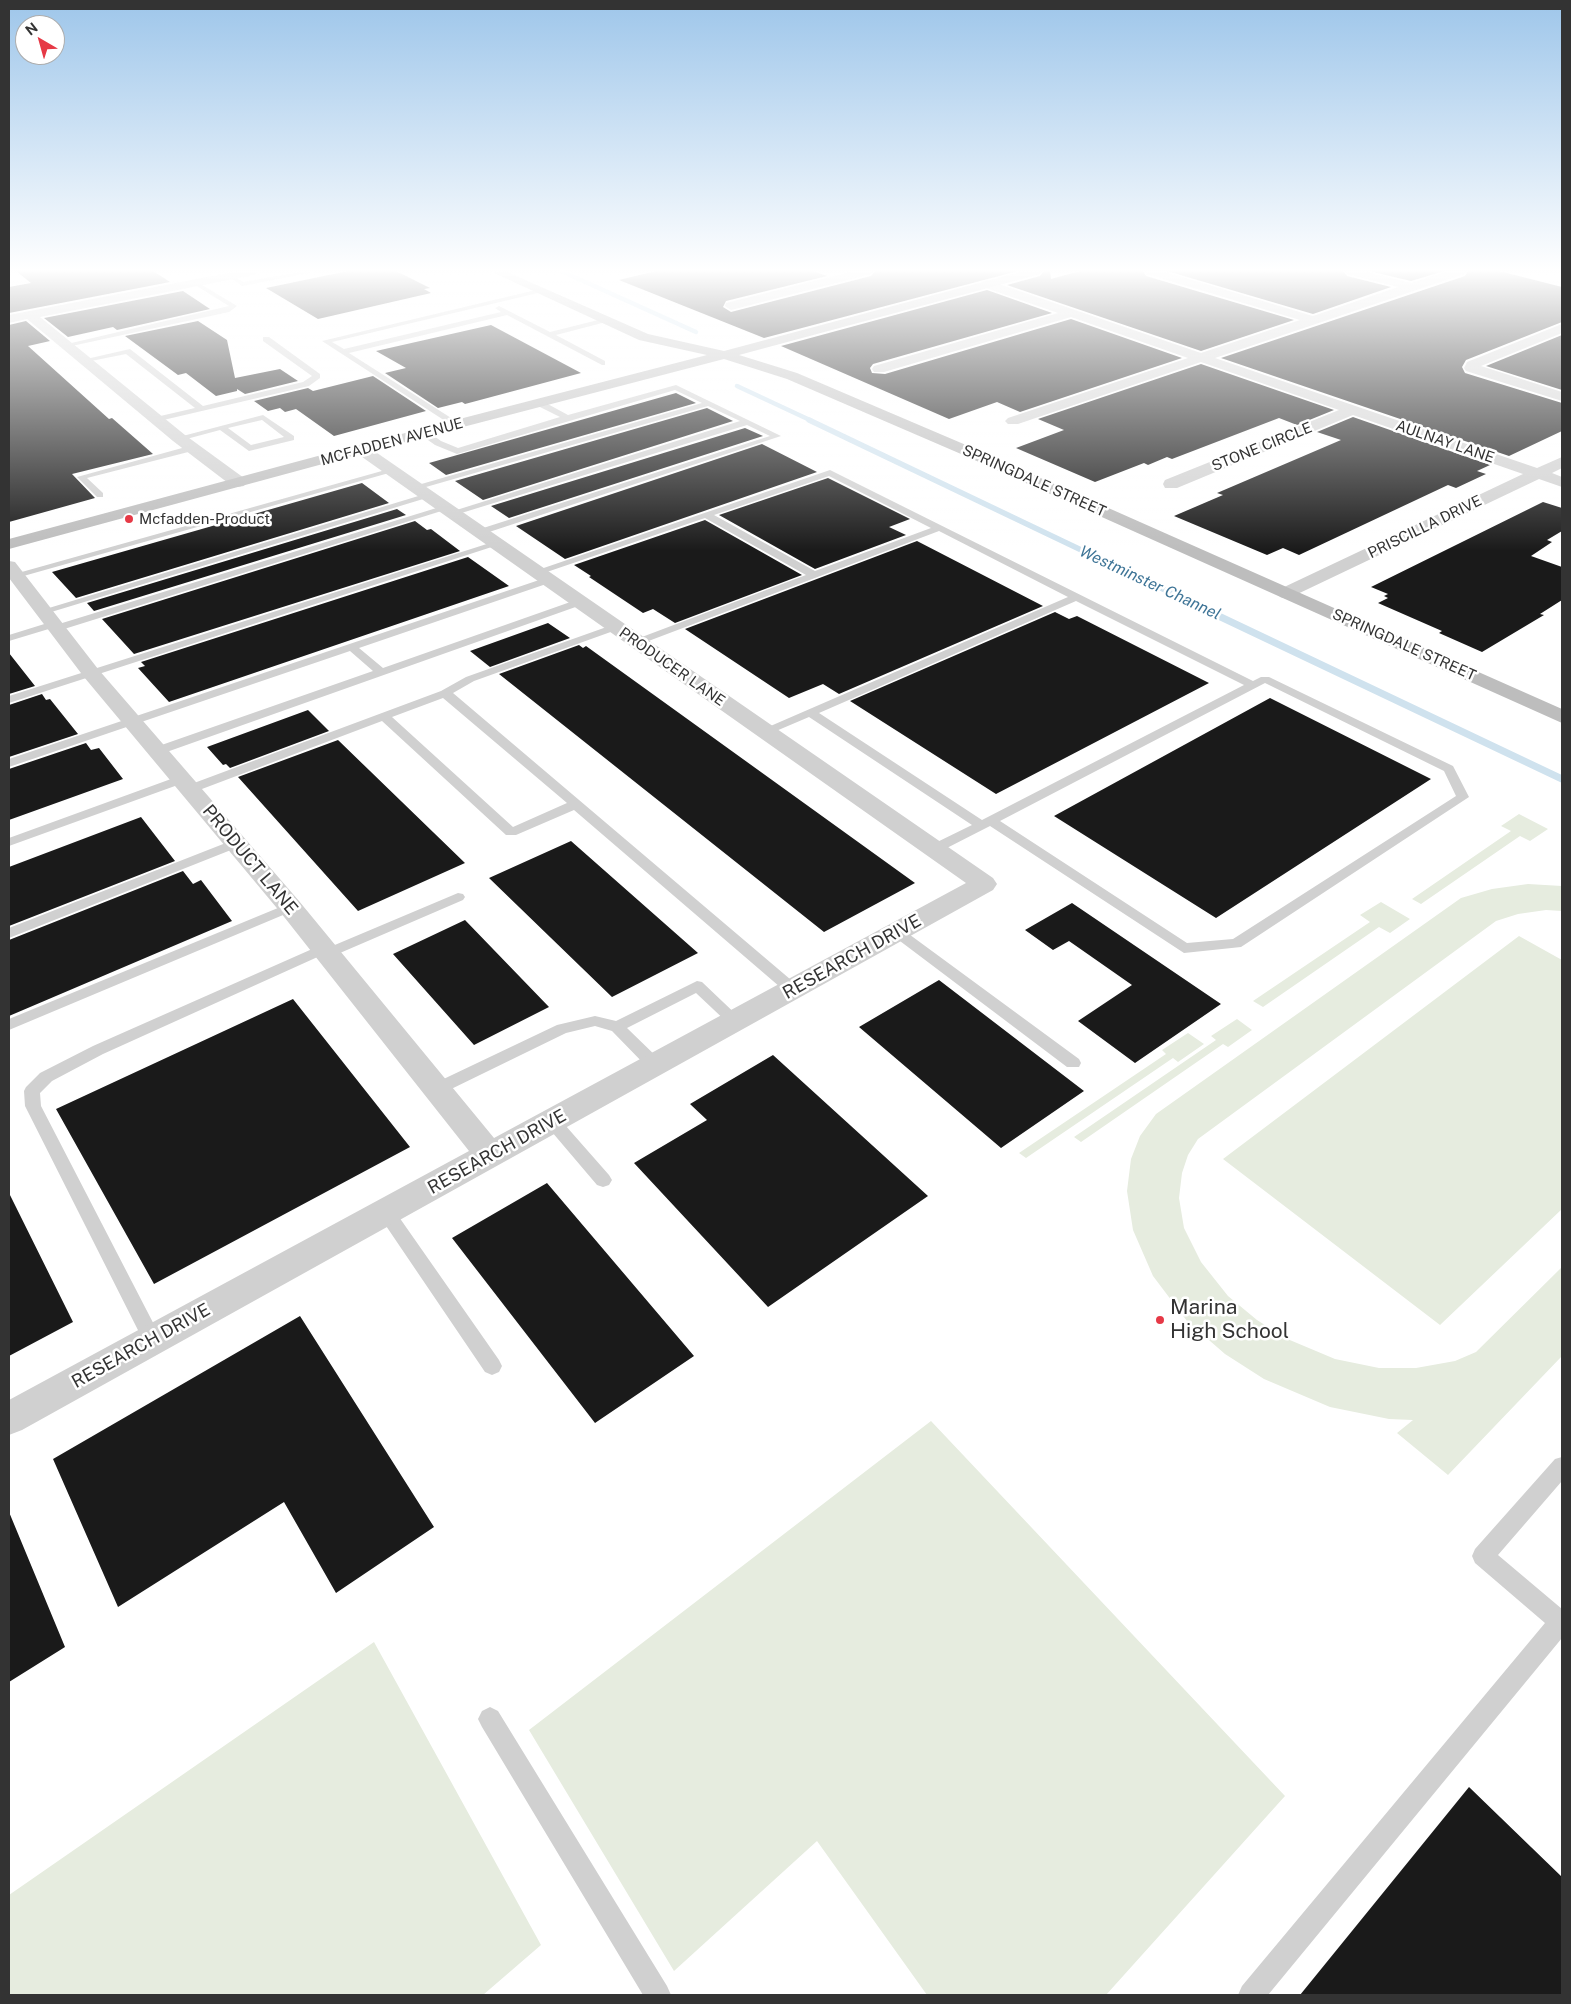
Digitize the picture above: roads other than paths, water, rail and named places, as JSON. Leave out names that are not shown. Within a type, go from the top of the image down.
[{"type":"main road","points":[[630,381],[640,374],[645,365]]},
{"type":"main road","name":"MCFADDEN AVENUE","points":[[9,544],[361,449],[690,365]]},
{"type":"main road","name":"SPRINGDALE STREET","points":[[755,365],[792,376],[850,401],[1287,593],[1562,717]]},
{"type":"main road","points":[[803,365],[819,373],[850,401]]},
{"type":"street","points":[[92,365],[159,419],[179,438],[238,482]]},
{"type":"street","points":[[879,369],[894,365]]},
{"type":"street","points":[[1013,421],[1182,365]]},
{"type":"street","name":"AULNAY LANE","points":[[1220,365],[1562,482]]},
{"type":"street","points":[[1473,365],[1471,368],[1562,397]]},
{"type":"street","name":"STONE CIRCLE","points":[[1171,484],[1353,410]]},
{"type":"street","name":"PRODUCER LANE","points":[[361,449],[984,884]]},
{"type":"street","name":"PRISCILLA DRIVE","points":[[1287,593],[1562,462]]},
{"type":"street","name":"PRODUCT LANE","points":[[12,570],[91,672],[290,907],[490,1155]]},
{"type":"street","name":"RESEARCH DRIVE","points":[[9,1418],[984,884]]},
{"type":"lane","points":[[144,365],[202,409]]},
{"type":"lane","points":[[159,419],[306,384],[317,376],[301,365]]},
{"type":"lane","points":[[362,365],[456,425]]},
{"type":"lane","points":[[9,700],[488,538],[777,436],[676,387],[457,451],[438,443],[424,433]]},
{"type":"lane","points":[[9,638],[51,621],[422,492],[708,403]]},
{"type":"lane","points":[[541,404],[567,418]]},
{"type":"lane","points":[[179,438],[221,427],[263,417],[291,438],[248,448],[221,427]]},
{"type":"lane","points":[[51,621],[449,511],[747,422]]},
{"type":"lane","points":[[100,495],[81,477],[193,448]]},
{"type":"lane","points":[[12,570],[392,471]]},
{"type":"lane","points":[[9,762],[352,646],[706,515],[830,473],[1252,685]]},
{"type":"lane","points":[[706,515],[814,575]]},
{"type":"lane","points":[[638,642],[939,528]]},
{"type":"lane","points":[[765,731],[1076,597]]},
{"type":"lane","points":[[157,750],[580,602]]},
{"type":"lane","points":[[9,842],[384,716],[445,693],[470,679],[616,627]]},
{"type":"lane","points":[[352,646],[380,671]]},
{"type":"lane","points":[[810,712],[986,823],[1184,948],[1236,944],[1463,797],[1449,769],[1265,679],[986,823],[934,849]]},
{"type":"lane","points":[[445,693],[792,989]]},
{"type":"lane","points":[[384,716],[511,832],[576,804]]},
{"type":"lane","points":[[9,933],[236,843]]},
{"type":"lane","points":[[153,1340],[33,1106],[32,1091],[46,1077],[98,1050],[326,951],[458,897]]},
{"type":"lane","points":[[9,1026],[290,907]]},
{"type":"lane","points":[[897,932],[1073,1063]]},
{"type":"lane","points":[[617,1027],[697,986],[735,1021]]},
{"type":"lane","points":[[436,1089],[562,1029],[595,1021],[617,1027],[656,1065]]},
{"type":"lane","points":[[552,1121],[603,1180]]},
{"type":"lane","points":[[386,1212],[492,1366]]},
{"type":"lane","points":[[1251,1995],[1562,1623],[1483,1556],[1562,1466]]},
{"type":"lane","points":[[490,1719],[658,1995]]},
{"type":"waterway","name":"Westminster Channel","points":[[737,386],[812,421]]},
{"type":"waterway","name":"Westminster Channel","points":[[809,420],[1209,611]]},
{"type":"waterway","name":"Westminster Channel","points":[[1206,610],[1562,779]]},
{"type":"place","name":"Mcfadden-Product","points":[[129,519]]},
{"type":"place","name":"Marina High School","points":[[1160,1320]]}]
